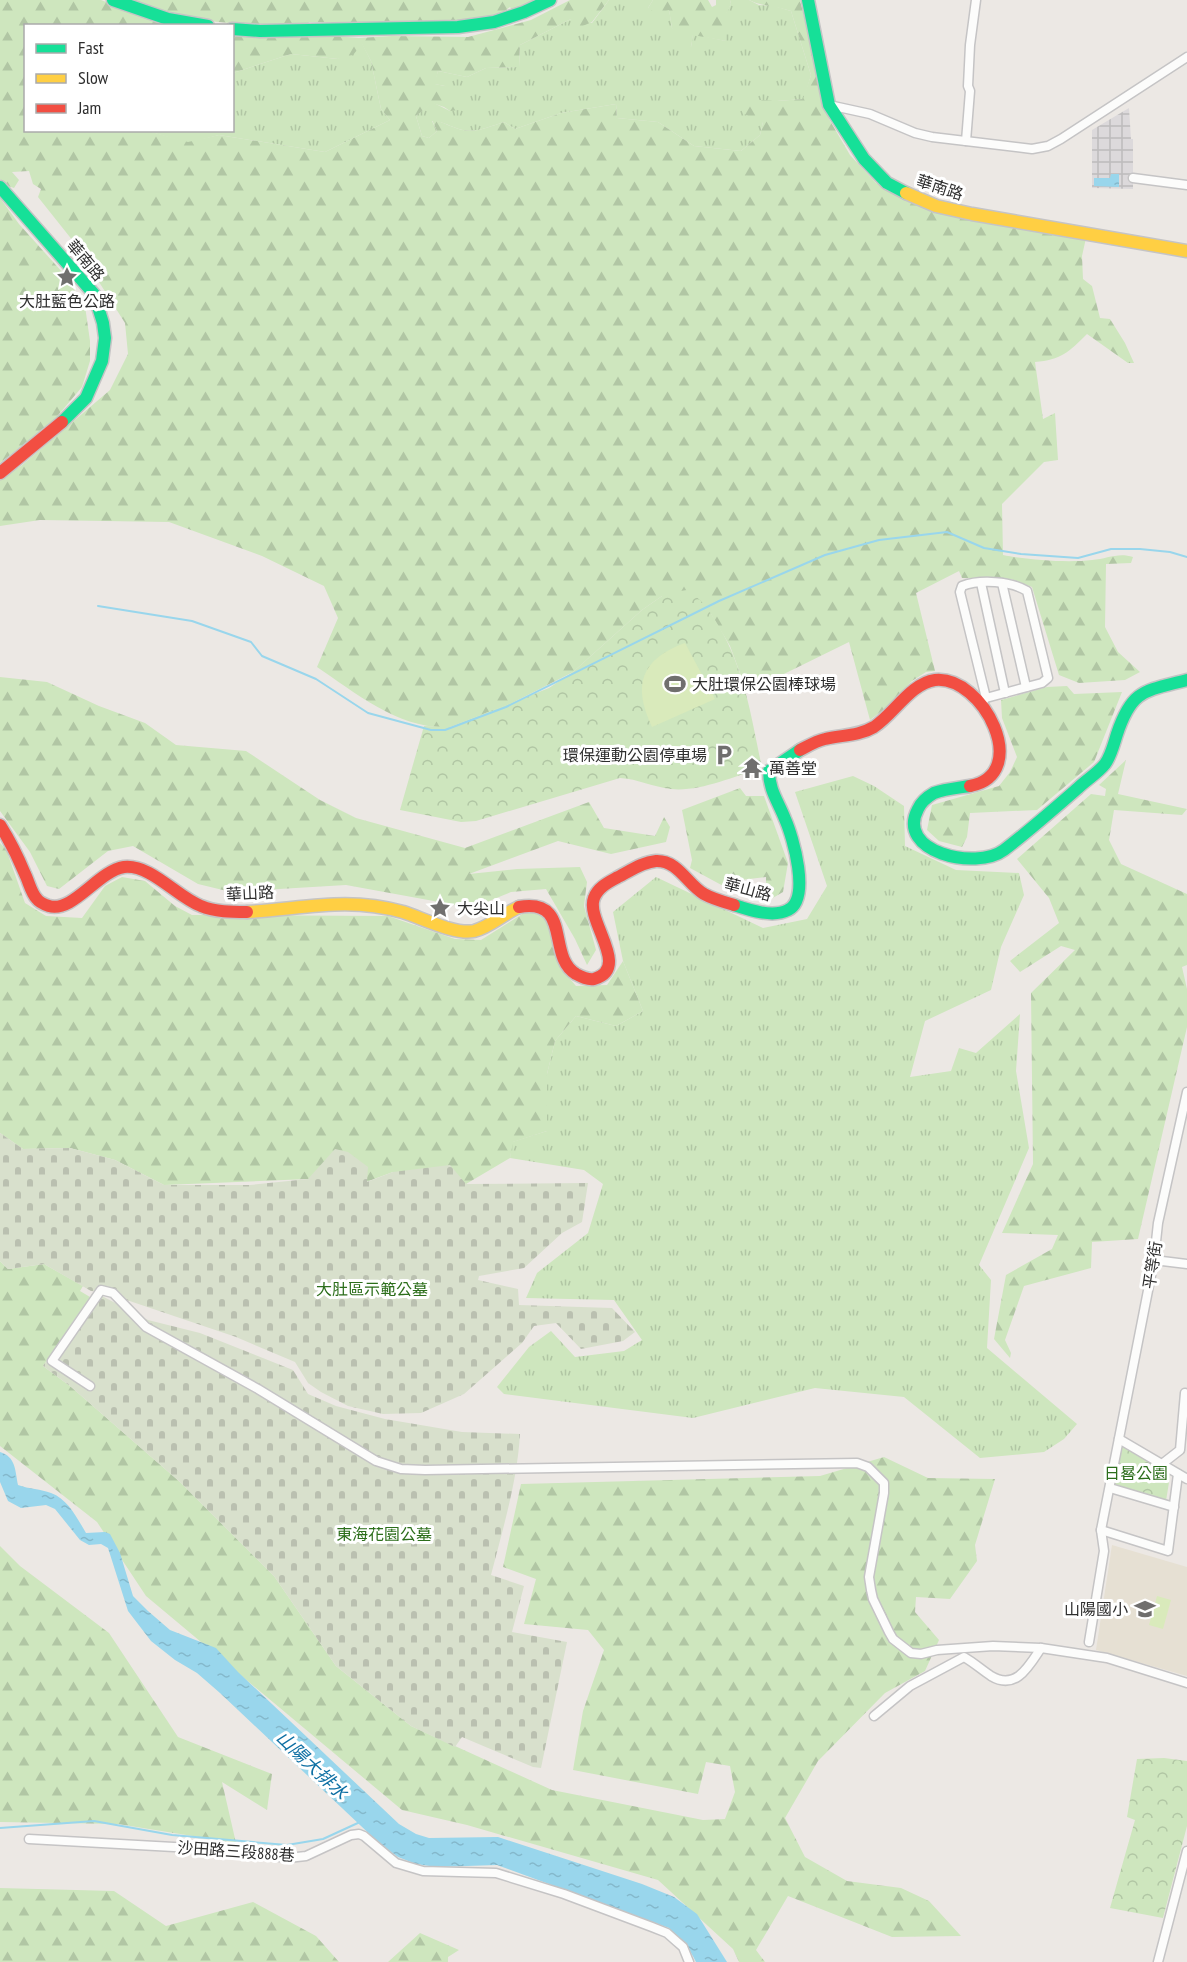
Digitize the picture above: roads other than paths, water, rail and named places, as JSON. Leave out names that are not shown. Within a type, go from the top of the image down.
[{"type":"street","points":[[112,0],[168,19],[197,24]]},
{"type":"street","points":[[234,28],[260,31],[458,27],[494,22],[550,0]]},
{"type":"street","name":"華南路","points":[[808,0],[829,105],[864,159],[887,183],[915,199],[936,206],[1187,251]]},
{"type":"street","points":[[966,141],[970,91],[968,86],[970,45],[976,0]]},
{"type":"street","points":[[829,105],[870,114],[915,133],[1032,150],[1048,146],[1061,139],[1187,57]]},
{"type":"street","points":[[1133,178],[1187,185]]},
{"type":"street","name":"華南路","points":[[0,187],[94,294],[105,338],[102,361],[86,398],[53,431],[0,473]]},
{"type":"street","points":[[981,583],[1005,693]]},
{"type":"street","points":[[1002,583],[1026,687]]},
{"type":"street","points":[[1002,583],[1019,585],[1027,591],[1048,678],[1042,683],[983,701],[960,592],[962,586],[965,585],[1002,583]]},
{"type":"street","name":"華山路","points":[[0,825],[12,845],[37,900],[51,908],[59,908],[73,901],[94,880],[106,872],[115,868],[128,867],[140,869],[152,875],[192,903],[215,910],[246,912],[339,903],[379,905],[456,930],[474,931],[514,909],[530,906],[548,912],[554,921],[566,965],[574,974],[586,979],[594,979],[604,974],[609,966],[611,955],[592,914],[594,898],[603,886],[638,866],[654,861],[666,863],[704,894],[766,914],[787,912],[793,908],[798,899],[800,887],[785,819],[772,795],[769,784],[769,771],[801,749],[871,729],[886,719],[926,682],[935,680],[954,682],[971,692],[983,701],[999,736],[1000,758],[994,770],[984,780],[978,784],[931,794],[920,804],[914,815],[915,831],[927,846],[971,860],[986,859],[997,855],[1040,822],[1106,763],[1113,750],[1126,708],[1134,698],[1143,692],[1187,680]]},
{"type":"street","name":"平等街","points":[[1089,1642],[1104,1551],[1101,1530],[1154,1260],[1158,1223],[1187,1092]]},
{"type":"street","points":[[1154,1260],[1187,1264]]},
{"type":"street","points":[[90,1386],[52,1361],[101,1290],[113,1293],[146,1327],[258,1389],[376,1461],[390,1467],[425,1470],[857,1463],[868,1467],[884,1483],[869,1577],[873,1599],[893,1639],[910,1653],[921,1654],[937,1650],[993,1646],[1041,1648],[1107,1658],[1187,1683]]},
{"type":"street","points":[[1162,1464],[1180,1450],[1185,1393]]},
{"type":"street","points":[[1119,1439],[1187,1479]]},
{"type":"street","points":[[1101,1530],[1168,1551],[1178,1474]]},
{"type":"street","points":[[1110,1488],[1174,1507]]},
{"type":"street","points":[[874,1716],[910,1686],[963,1657],[993,1677],[1008,1681],[1021,1675],[1041,1648]]},
{"type":"street","name":"沙田路三段888巷","points":[[29,1839],[228,1850],[288,1858],[306,1856],[351,1835],[359,1834],[396,1863],[423,1871],[496,1873],[564,1894],[652,1927],[667,1933],[683,1947],[690,1962]]},
{"type":"street","points":[[1158,1962],[1187,1851]]},
{"type":"water","points":[[1111,174],[1119,174],[1119,187],[1094,186],[1094,178],[1110,178]]},
{"type":"water","name":"山陽大排水","points":[[0,1452],[12,1461],[18,1485],[57,1496],[72,1510],[86,1533],[110,1534],[120,1553],[133,1596],[148,1611],[170,1630],[216,1648],[238,1672],[399,1824],[416,1834],[429,1838],[498,1837],[642,1884],[674,1897],[697,1914],[727,1962],[696,1962],[691,1952],[669,1928],[497,1865],[436,1867],[416,1864],[398,1857],[378,1842],[220,1693],[197,1673],[175,1660],[151,1641],[128,1611],[108,1548],[101,1544],[89,1545],[80,1540],[55,1509],[46,1505],[21,1508],[8,1501],[0,1482]]},
{"type":"waterway","points":[[98,606],[192,621],[251,642],[262,656],[316,679],[368,713],[431,730],[445,730],[506,707],[719,601],[825,555],[879,540],[947,532],[984,548],[1021,554],[1078,558],[1111,549],[1140,549],[1170,552],[1187,557]]},
{"type":"waterway","points":[[0,1828],[94,1821],[172,1835],[287,1845],[323,1839],[360,1822]]},
{"type":"place","name":"大肚藍色公路","points":[[67,277]]},
{"type":"place","name":"大肚環保公園棒球場","points":[[675,684]]},
{"type":"place","name":"環保運動公園停車場","points":[[724,755]]},
{"type":"place","name":"萬善堂","points":[[752,768]]},
{"type":"place","name":"大尖山","points":[[440,908]]},
{"type":"place","name":"山陽國小","points":[[1145,1609]]},
{"type":"park label","name":"大肚區示範公墓","points":[[372,1289]]},
{"type":"park label","name":"日晷公園","points":[[1136,1473]]},
{"type":"park label","name":"東海花園公墓","points":[[384,1534]]}]
